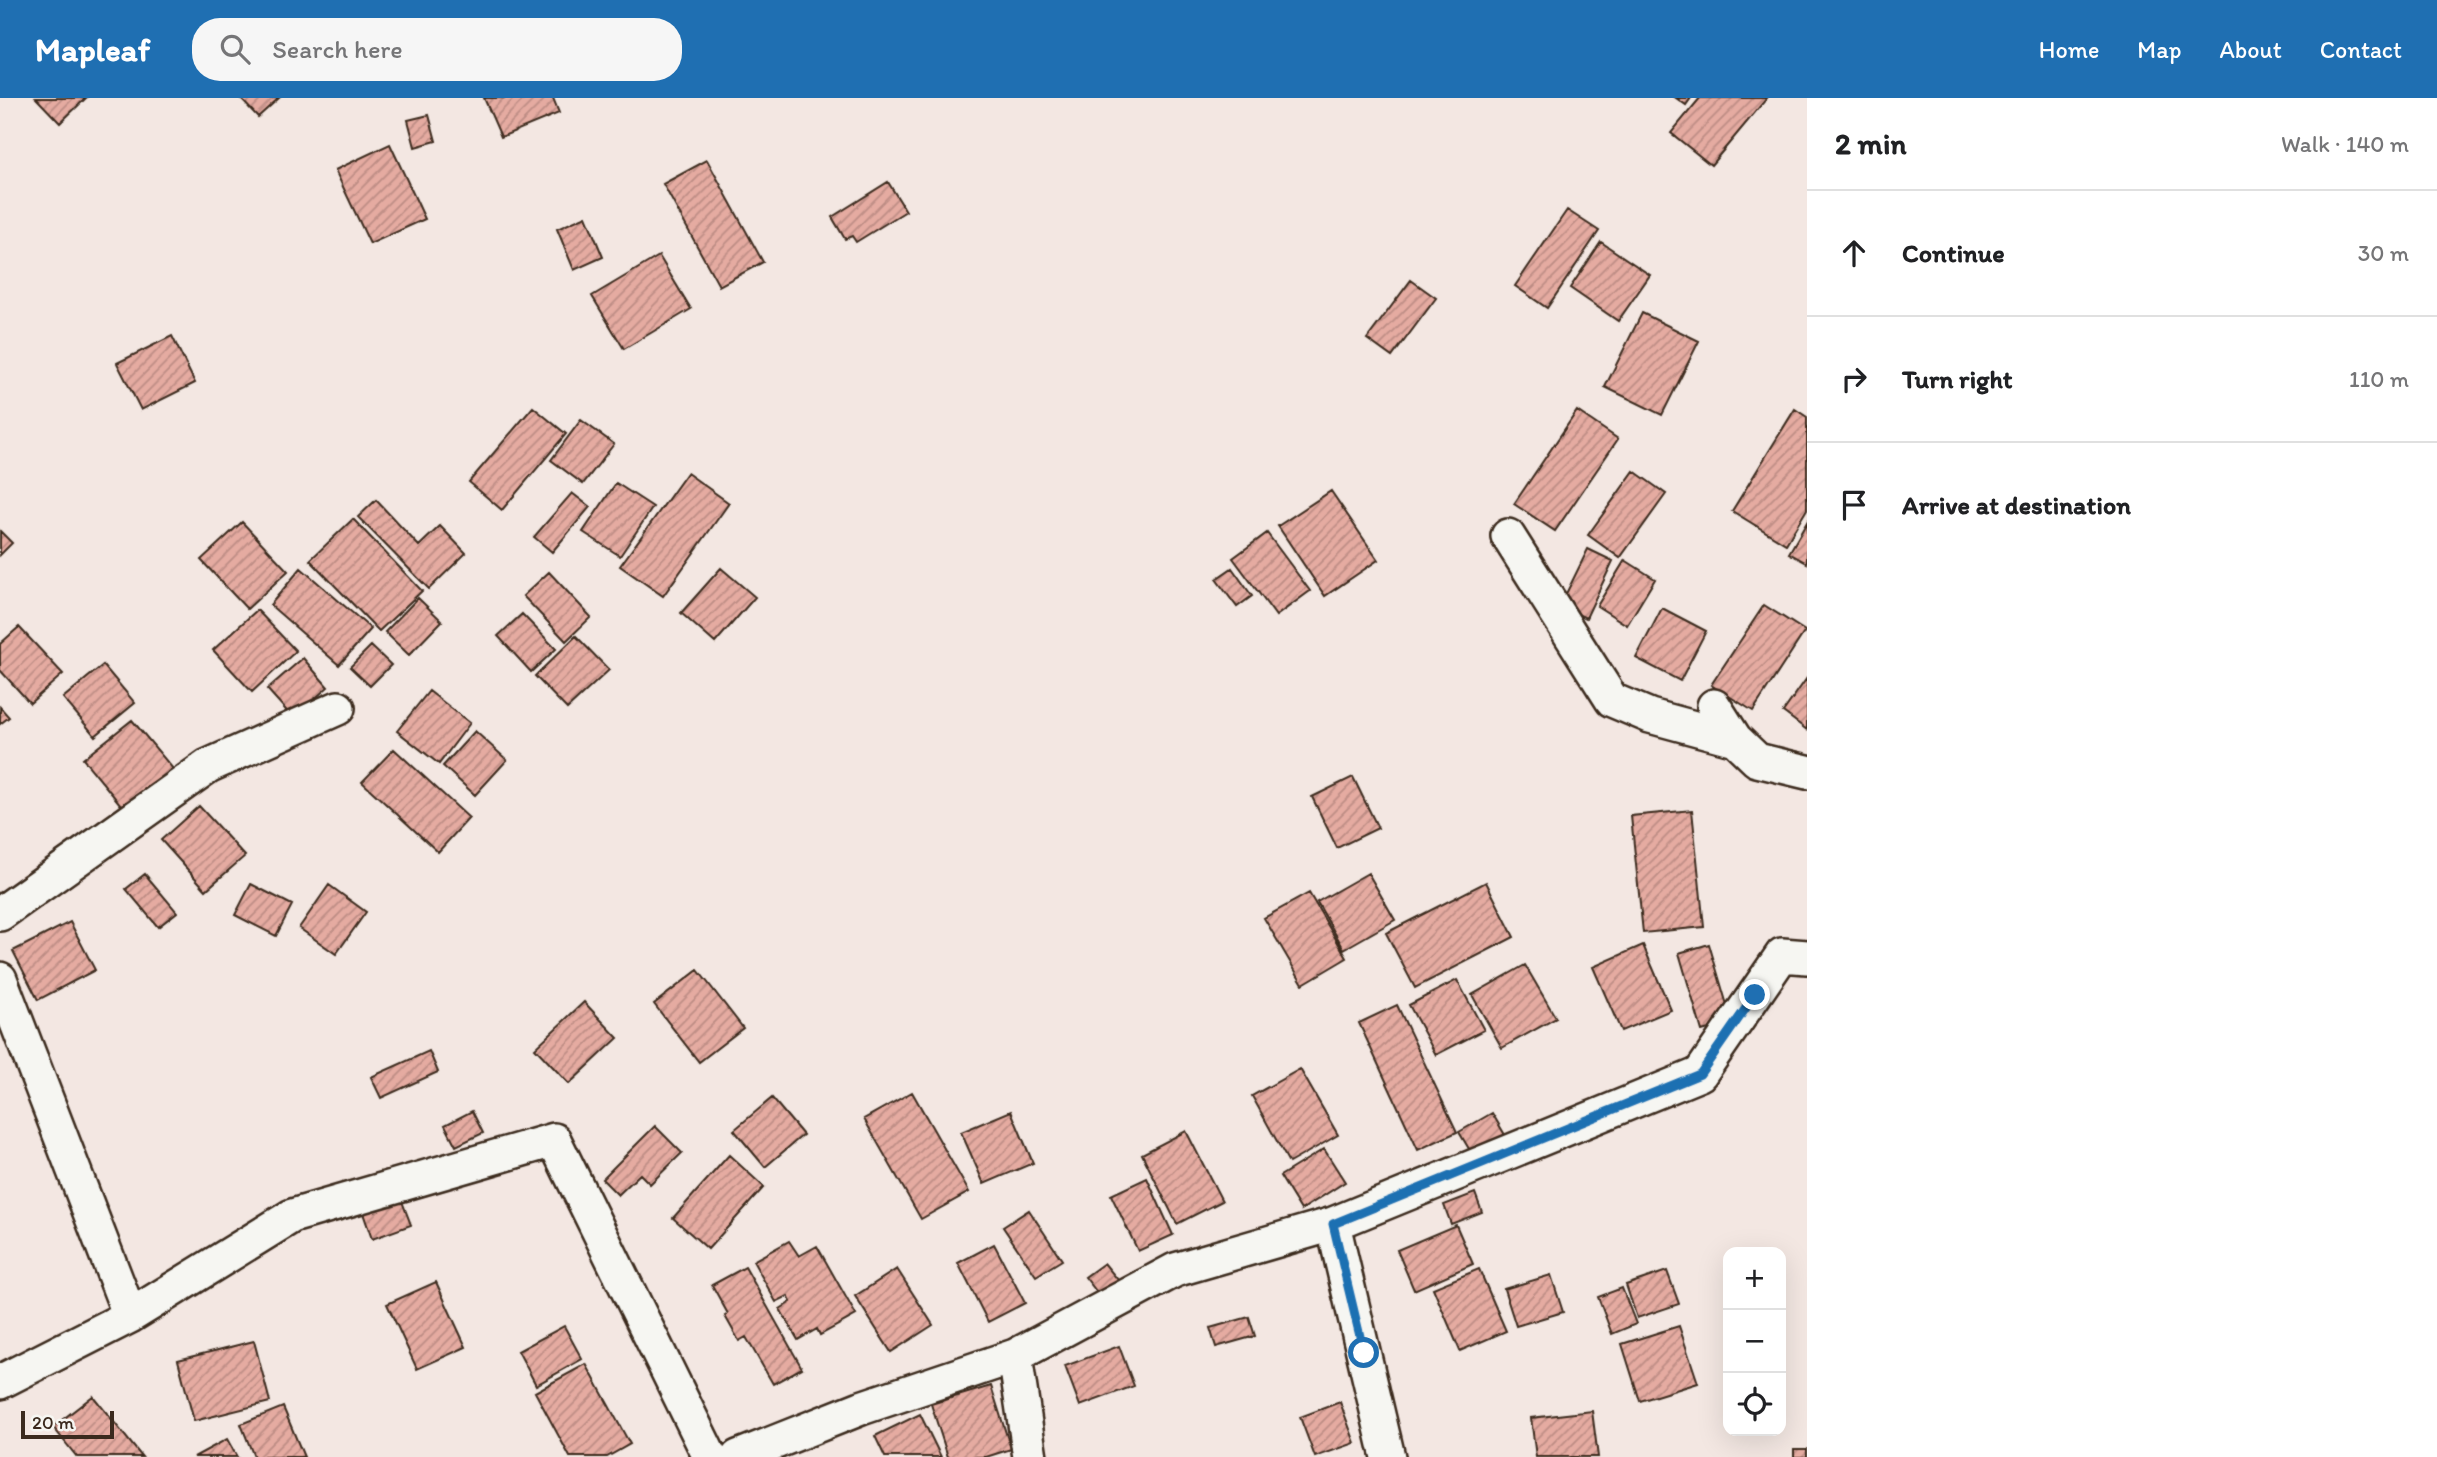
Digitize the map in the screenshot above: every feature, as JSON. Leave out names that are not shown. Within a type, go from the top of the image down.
[{"type":"street","points":[[1508,536],[1612,700],[1650,716],[1735,739]]},
{"type":"street","points":[[1714,706],[1735,739],[1757,761],[1807,772]]},
{"type":"street","points":[[0,914],[208,766],[338,708]]},
{"type":"street","points":[[738,1457],[861,1408],[1015,1356],[1175,1270],[1333,1224],[1700,1074],[1782,955],[1807,957]]},
{"type":"street","points":[[0,979],[130,1316]]},
{"type":"street","points":[[0,1382],[130,1316],[292,1216],[554,1140],[710,1457]]},
{"type":"street","points":[[1333,1224],[1388,1457]]},
{"type":"street","points":[[1015,1356],[1030,1457]]},
{"type":"building","points":[[36,98],[86,98],[60,123]]},
{"type":"building","points":[[240,98],[279,98],[258,117]]},
{"type":"building","points":[[484,98],[553,98],[559,113],[501,137]]},
{"type":"building","points":[[1676,98],[1691,98],[1686,105]]},
{"type":"building","points":[[1700,98],[1767,98],[1711,165],[1671,133]]},
{"type":"building","points":[[429,115],[436,141],[415,147],[408,120]]},
{"type":"building","points":[[390,144],[425,219],[370,244],[335,170]]},
{"type":"building","points":[[707,160],[763,262],[719,286],[663,184]]},
{"type":"building","points":[[888,182],[906,211],[856,242],[852,236],[845,239],[832,217]]},
{"type":"building","points":[[1567,210],[1599,231],[1547,308],[1515,286]]},
{"type":"building","points":[[586,216],[603,257],[574,270],[557,229]]},
{"type":"building","points":[[1601,242],[1650,275],[1618,321],[1570,288]]},
{"type":"building","points":[[659,256],[691,309],[624,349],[592,296]]},
{"type":"building","points":[[1411,280],[1436,298],[1392,357],[1367,339]]},
{"type":"building","points":[[1642,313],[1699,341],[1662,415],[1605,387]]},
{"type":"building","points":[[172,336],[195,383],[141,410],[117,363]]},
{"type":"building","points":[[533,407],[566,434],[502,510],[469,482]]},
{"type":"building","points":[[1795,409],[1807,417],[1807,509],[1786,544],[1732,511]]},
{"type":"building","points":[[1577,411],[1618,439],[1555,531],[1514,504]]},
{"type":"building","points":[[581,420],[614,444],[583,484],[551,460]]},
{"type":"building","points":[[1634,471],[1666,494],[1620,558],[1588,535]]},
{"type":"building","points":[[687,473],[729,503],[663,596],[620,566]]},
{"type":"building","points":[[616,483],[653,507],[620,556],[583,532]]},
{"type":"building","points":[[1331,491],[1378,560],[1325,596],[1278,526]]},
{"type":"building","points":[[572,493],[590,507],[552,552],[534,537]]},
{"type":"building","points":[[376,500],[419,546],[440,526],[466,553],[429,589],[358,517]]},
{"type":"building","points":[[353,519],[422,591],[379,631],[310,560]]},
{"type":"building","points":[[242,522],[288,571],[247,609],[201,560]]},
{"type":"building","points":[[1807,522],[1807,563],[1789,553]]},
{"type":"building","points":[[0,531],[12,543],[0,555]]},
{"type":"building","points":[[1267,533],[1310,591],[1276,616],[1233,558]]},
{"type":"building","points":[[1588,549],[1613,561],[1586,618],[1560,606]]},
{"type":"building","points":[[1625,560],[1655,579],[1627,625],[1597,606]]},
{"type":"building","points":[[301,568],[371,629],[339,665],[270,605]]},
{"type":"building","points":[[721,568],[755,597],[715,643],[681,613]]},
{"type":"building","points":[[1232,568],[1252,596],[1237,607],[1216,579]]},
{"type":"building","points":[[549,572],[591,617],[566,641],[523,596]]},
{"type":"building","points":[[418,598],[442,621],[409,655],[385,632]]},
{"type":"building","points":[[1764,605],[1805,631],[1753,711],[1711,685]]},
{"type":"building","points":[[1662,608],[1706,631],[1680,681],[1636,658]]},
{"type":"building","points":[[257,610],[296,651],[252,692],[213,650]]},
{"type":"building","points":[[522,614],[556,649],[531,672],[498,636]]},
{"type":"building","points":[[19,627],[63,674],[30,703],[0,670],[0,644]]},
{"type":"building","points":[[576,636],[609,670],[567,709],[535,676]]},
{"type":"building","points":[[371,646],[391,665],[370,686],[350,667]]},
{"type":"building","points":[[303,658],[328,687],[293,718],[267,689]]},
{"type":"building","points":[[103,665],[135,703],[95,736],[63,698]]},
{"type":"building","points":[[1807,678],[1807,730],[1783,712]]},
{"type":"building","points":[[429,691],[470,723],[439,764],[397,731]]},
{"type":"building","points":[[0,707],[9,717],[0,724]]},
{"type":"building","points":[[132,720],[174,770],[125,810],[83,759]]},
{"type":"building","points":[[475,731],[507,760],[475,795],[443,766]]},
{"type":"building","points":[[394,749],[469,818],[438,852],[362,782]]},
{"type":"building","points":[[1353,777],[1378,828],[1337,848],[1312,797]]},
{"type":"building","points":[[199,806],[245,856],[206,890],[161,840]]},
{"type":"building","points":[[1692,810],[1704,927],[1643,933],[1631,816]]},
{"type":"building","points":[[1368,873],[1395,920],[1344,949],[1317,902]]},
{"type":"building","points":[[145,874],[177,912],[158,927],[126,889]]},
{"type":"building","points":[[1486,882],[1514,937],[1415,988],[1386,933]]},
{"type":"building","points":[[251,884],[292,905],[276,936],[235,915]]},
{"type":"building","points":[[329,885],[366,912],[336,954],[299,928]]},
{"type":"building","points":[[1309,893],[1347,958],[1303,984],[1264,918]]},
{"type":"building","points":[[70,922],[95,970],[38,1000],[13,951]]},
{"type":"building","points":[[1709,944],[1732,1022],[1702,1031],[1679,953]]},
{"type":"building","points":[[1643,945],[1671,1010],[1621,1031],[1593,967]]},
{"type":"building","points":[[1525,965],[1556,1018],[1502,1048],[1472,995]]},
{"type":"building","points":[[698,970],[743,1028],[699,1062],[654,1004]]},
{"type":"building","points":[[1457,980],[1484,1030],[1436,1055],[1409,1005]]},
{"type":"building","points":[[584,1002],[618,1038],[569,1084],[535,1048]]},
{"type":"building","points":[[1397,1005],[1457,1132],[1418,1150],[1359,1023]]},
{"type":"building","points":[[429,1051],[438,1072],[381,1098],[371,1077]]},
{"type":"building","points":[[1300,1069],[1338,1135],[1289,1163],[1252,1096]]},
{"type":"building","points":[[912,1092],[969,1192],[921,1219],[864,1119]]},
{"type":"building","points":[[772,1098],[803,1135],[765,1167],[734,1130]]},
{"type":"building","points":[[472,1111],[483,1133],[456,1146],[445,1125]]},
{"type":"building","points":[[1011,1111],[1033,1163],[984,1184],[961,1132]]},
{"type":"building","points":[[1492,1113],[1505,1135],[1472,1154],[1459,1132]]},
{"type":"building","points":[[655,1126],[682,1153],[650,1184],[640,1174],[618,1195],[602,1179]]},
{"type":"building","points":[[1186,1131],[1222,1201],[1177,1224],[1142,1154]]},
{"type":"building","points":[[1324,1149],[1345,1182],[1301,1210],[1280,1176]]},
{"type":"building","points":[[729,1155],[764,1187],[708,1249],[673,1218]]},
{"type":"building","points":[[1147,1178],[1173,1235],[1138,1251],[1111,1195]]},
{"type":"building","points":[[1475,1193],[1482,1212],[1451,1224],[1444,1205]]},
{"type":"building","points":[[400,1196],[411,1225],[372,1239],[362,1210]]},
{"type":"building","points":[[1029,1210],[1062,1260],[1036,1276],[1003,1227]]},
{"type":"building","points":[[1456,1225],[1473,1264],[1414,1290],[1397,1250]]},
{"type":"building","points":[[789,1241],[799,1256],[817,1246],[856,1315],[820,1335],[817,1329],[798,1340],[780,1309],[791,1302],[788,1296],[776,1302],[753,1261]]},
{"type":"building","points":[[994,1244],[1025,1303],[988,1322],[958,1263]]},
{"type":"building","points":[[1104,1263],[1119,1281],[1100,1296],[1085,1277]]},
{"type":"building","points":[[745,1267],[802,1368],[773,1384],[746,1337],[739,1341],[712,1285]]},
{"type":"building","points":[[897,1269],[933,1325],[891,1352],[855,1296]]},
{"type":"building","points":[[1479,1269],[1506,1331],[1460,1351],[1433,1288]]},
{"type":"building","points":[[1667,1271],[1679,1304],[1637,1318],[1626,1285]]},
{"type":"building","points":[[1551,1275],[1563,1312],[1516,1326],[1504,1289]]},
{"type":"building","points":[[436,1282],[466,1347],[417,1369],[387,1304]]},
{"type":"building","points":[[1622,1288],[1636,1324],[1612,1334],[1598,1297]]},
{"type":"building","points":[[1249,1317],[1255,1336],[1216,1347],[1210,1328]]},
{"type":"building","points":[[564,1326],[582,1359],[536,1385],[518,1351]]},
{"type":"building","points":[[1679,1326],[1698,1383],[1640,1401],[1622,1344]]},
{"type":"building","points":[[254,1341],[270,1402],[194,1421],[178,1360]]},
{"type":"building","points":[[1119,1346],[1134,1386],[1080,1406],[1065,1366]]},
{"type":"building","points":[[586,1364],[630,1444],[607,1457],[570,1457],[535,1392]]},
{"type":"building","points":[[991,1386],[1011,1449],[986,1457],[948,1457],[931,1404]]},
{"type":"building","points":[[93,1396],[142,1457],[77,1457],[53,1427]]},
{"type":"building","points":[[1340,1402],[1355,1443],[1315,1457],[1300,1417]]},
{"type":"building","points":[[283,1407],[304,1457],[254,1457],[241,1424]]},
{"type":"building","points":[[1592,1411],[1598,1457],[1536,1457],[1531,1418]]},
{"type":"building","points":[[920,1414],[941,1457],[885,1457],[875,1436]]},
{"type":"building","points":[[227,1439],[237,1457],[194,1457]]},
{"type":"building","points":[[1794,1449],[1807,1449],[1807,1457],[1794,1457]]},
{"type":"route","points":[[1364,1353],[1333,1224],[1700,1074],[1755,995]]}]
